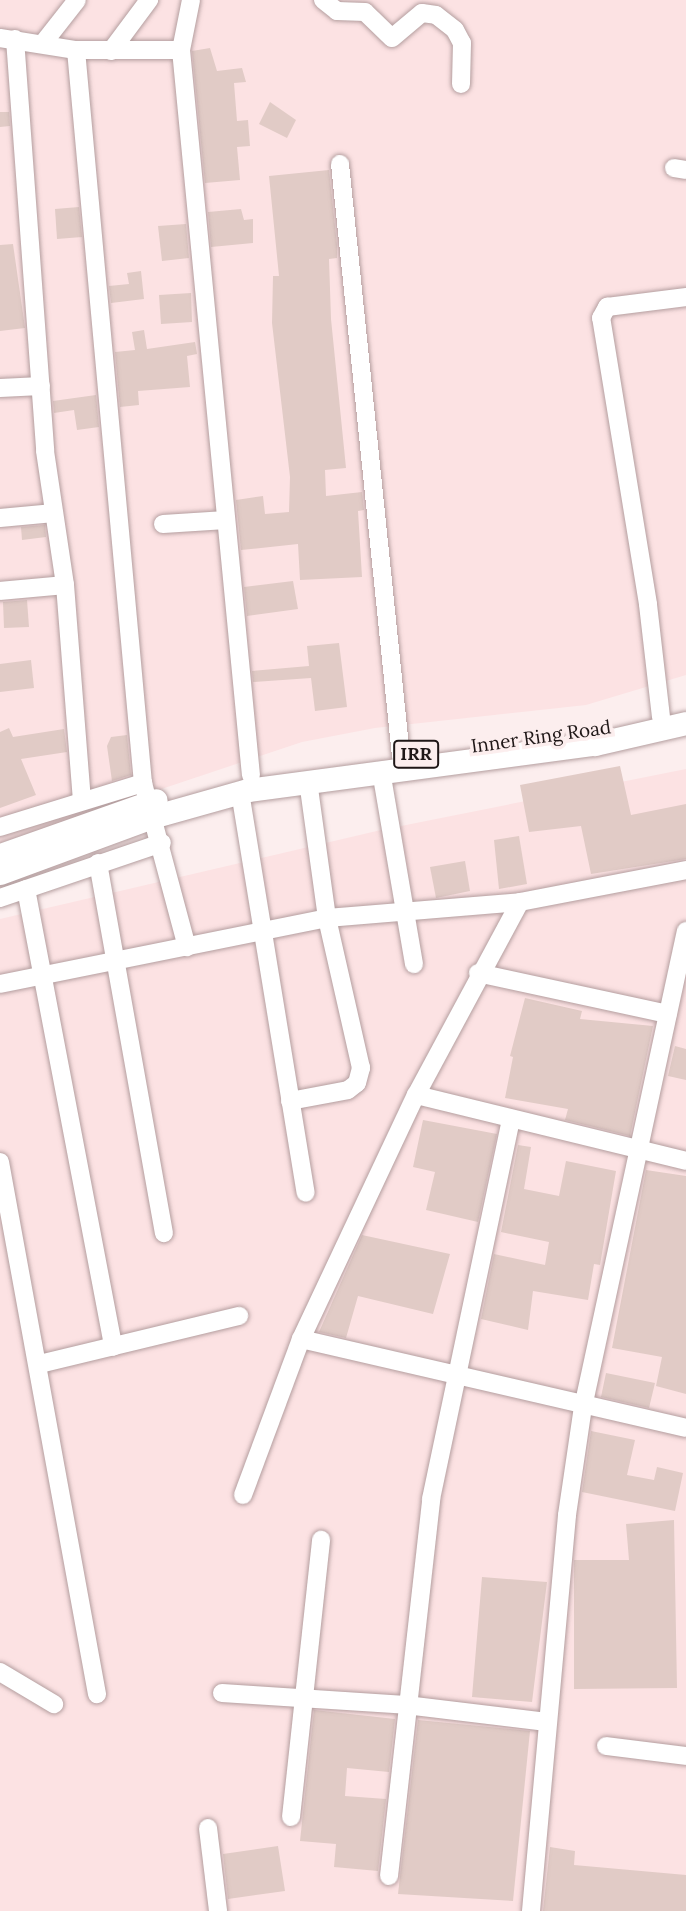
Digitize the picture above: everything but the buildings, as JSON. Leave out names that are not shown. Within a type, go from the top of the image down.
[{"type":"main road","name":"Inner Ring Road","points":[[148,801],[401,756],[582,733],[686,710]]},
{"type":"main road","name":"Inner Ring Road","points":[[245,783],[308,781],[595,744],[686,723]]},
{"type":"main road","name":"IRR","points":[[0,855],[148,801]]},
{"type":"main road","name":"IRR","points":[[0,873],[148,801]]},
{"type":"street","points":[[44,42],[77,0]]},
{"type":"street","points":[[111,51],[149,0]]},
{"type":"street","points":[[191,0],[181,50],[226,520],[245,783],[260,934],[306,1193]]},
{"type":"street","points":[[323,0],[337,11],[365,12],[392,38],[422,13],[436,15],[455,30],[462,43],[461,84]]},
{"type":"street","points":[[82,799],[65,584],[54,513],[8,39],[44,42],[76,50],[181,50]]},
{"type":"street","points":[[76,50],[148,801],[162,843],[187,947]]},
{"type":"street","points":[[340,164],[401,756]]},
{"type":"street","points":[[661,717],[648,604],[601,318],[607,307],[686,297]]},
{"type":"street","points":[[0,388],[41,386]]},
{"type":"street","points":[[0,518],[54,513]]},
{"type":"street","points":[[163,524],[226,520]]},
{"type":"street","points":[[0,591],[65,584]]},
{"type":"street","points":[[381,771],[402,911],[414,964]]},
{"type":"street","points":[[290,1101],[348,1090],[357,1083],[361,1068],[327,918],[308,781]]},
{"type":"street","points":[[0,827],[82,799],[148,801]]},
{"type":"street","points":[[0,898],[162,843]]},
{"type":"street","points":[[98,863],[164,1233]]},
{"type":"street","points":[[0,984],[260,934],[327,918],[520,902],[686,870]]},
{"type":"street","points":[[26,889],[113,1347]]},
{"type":"street","points":[[243,1495],[300,1339],[415,1095],[478,974],[520,902]]},
{"type":"street","points":[[531,1911],[547,1722],[583,1408],[635,1150],[686,931]]},
{"type":"street","points":[[478,974],[668,1014]]},
{"type":"street","points":[[415,1095],[511,1121],[686,1161]]},
{"type":"street","points":[[388,1876],[431,1499],[511,1121]]},
{"type":"street","points":[[0,1162],[40,1364],[97,1694]]},
{"type":"street","points":[[40,1364],[239,1317]]},
{"type":"street","points":[[300,1339],[458,1373],[583,1408],[686,1428]]},
{"type":"street","points":[[291,1817],[301,1698],[321,1540]]},
{"type":"street","points":[[0,1672],[54,1704]]},
{"type":"street","points":[[222,1692],[406,1705],[547,1722]]},
{"type":"street","points":[[606,1746],[686,1756]]},
{"type":"street","points":[[208,1828],[218,1911]]},
{"type":"shaded area","points":[[0,0],[686,0],[686,675],[586,705],[375,728],[302,742],[0,843]]},
{"type":"shaded area","points":[[686,769],[686,1911],[0,1911],[0,919],[381,830]]}]
